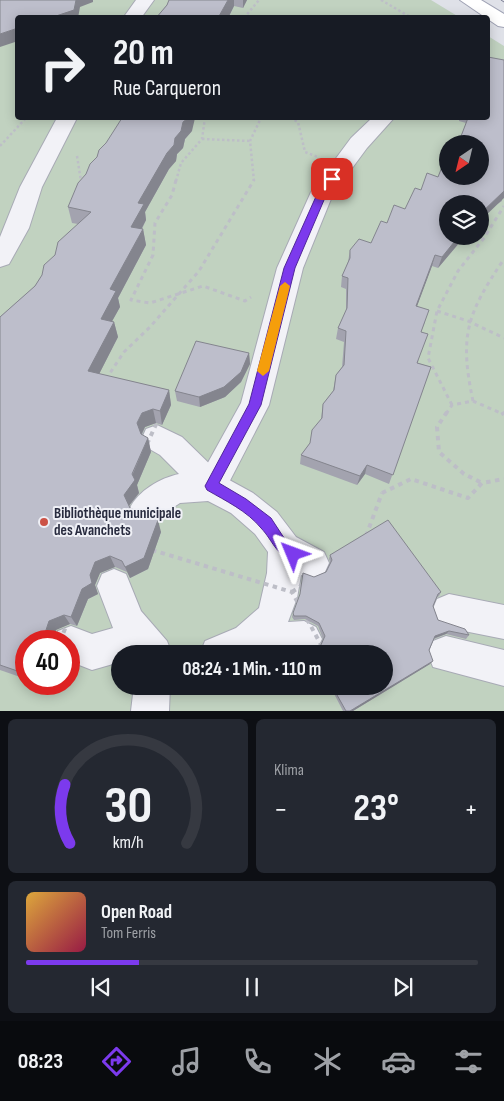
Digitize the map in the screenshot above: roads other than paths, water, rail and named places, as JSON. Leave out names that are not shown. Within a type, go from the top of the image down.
[{"type":"main road","points":[[469,0],[504,22]]},
{"type":"street","points":[[134,15],[146,0]]},
{"type":"street","points":[[0,258],[17,228],[31,187],[66,120]]},
{"type":"street","points":[[211,486],[255,405],[290,268],[322,192],[359,143],[382,120]]},
{"type":"street","points":[[150,435],[171,446],[211,486],[242,503],[266,523],[284,548],[309,573]]},
{"type":"street","points":[[146,508],[176,489],[211,486]]},
{"type":"street","points":[[249,641],[271,620],[280,598],[284,573],[284,548]]},
{"type":"street","points":[[114,586],[120,609],[145,645]]},
{"type":"street","points":[[449,611],[504,622]]},
{"type":"street","points":[[239,645],[249,641],[309,629]]},
{"type":"street","points":[[80,643],[92,652],[111,650]]},
{"type":"street","points":[[446,654],[504,668]]},
{"type":"street","points":[[150,711],[151,695]]},
{"type":"place","name":"Bibliothèque municipale des Avanchets","points":[[44,522]]}]
